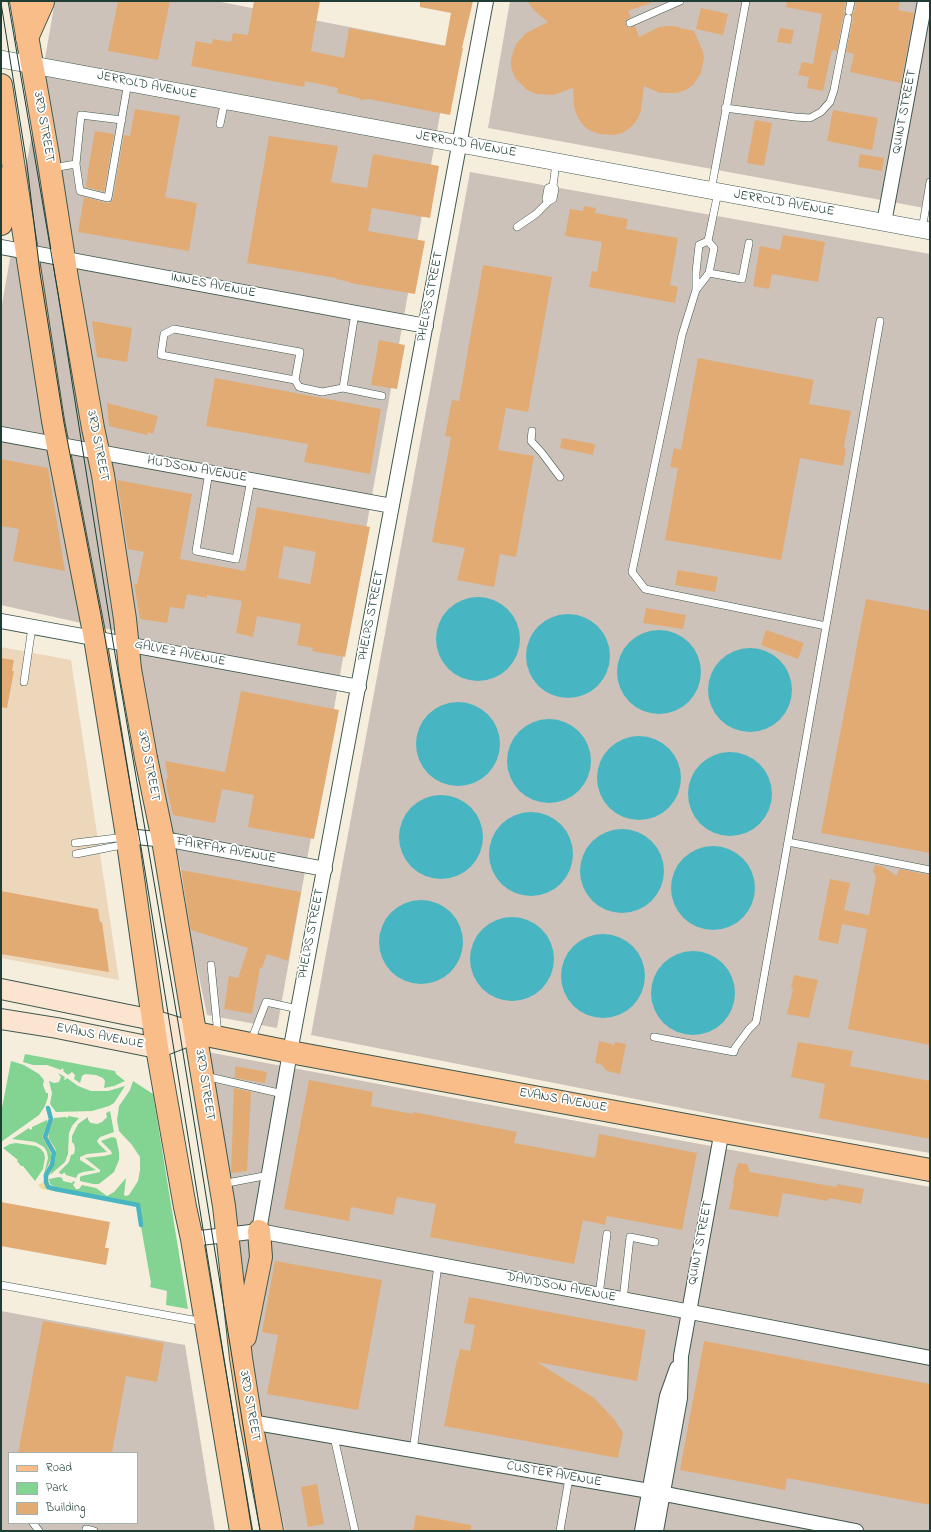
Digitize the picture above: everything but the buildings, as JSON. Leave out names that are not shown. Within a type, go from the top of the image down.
[{"type":"main road","name":"3RD STREET","points":[[21,1],[93,428],[103,475],[128,644],[130,669],[163,840],[203,1075],[221,1185],[241,1358],[272,1531]]},
{"type":"main road","points":[[28,38],[43,2]]},
{"type":"main road","points":[[1,85],[10,167],[27,252],[58,444],[95,638],[127,840],[157,1048],[192,1239],[241,1531]]},
{"type":"main road","points":[[1,224],[10,167]]},
{"type":"main road","name":"EVANS AVENUE","points":[[1,988],[153,1020],[196,1033],[290,1052],[722,1130],[930,1170]]},
{"type":"main road","name":"EVANS AVENUE","points":[[1,1019],[57,1028],[157,1048],[196,1033]]},
{"type":"main road","points":[[241,1358],[261,1257],[259,1231]]},
{"type":"street","name":"PHELPS STREET","points":[[259,1231],[290,1052],[486,1]]},
{"type":"street","name":"QUINT STREET","points":[[884,223],[925,1]]},
{"type":"street","name":"JERROLD AVENUE","points":[[1,58],[926,231]]},
{"type":"street","name":"INNES AVENUE","points":[[1,247],[426,326]]},
{"type":"street","name":"HUDSON AVENUE","points":[[1,434],[392,506]]},
{"type":"street","name":"GALVEZ AVENUE","points":[[1,621],[359,687]]},
{"type":"street","name":"FAIRFAX AVENUE","points":[[127,840],[163,840],[325,869]]},
{"type":"street","name":"QUINT STREET","points":[[656,1531],[664,1494],[680,1398],[681,1356],[688,1311],[722,1130]]},
{"type":"street","name":"DAVIDSON AVENUE","points":[[192,1239],[259,1231],[930,1358]]},
{"type":"street","name":"QUINT STREET","points":[[642,1531],[666,1396],[681,1356]]},
{"type":"street","name":"CUSTER AVENUE","points":[[252,1422],[649,1491],[856,1531]]},
{"type":"lane","points":[[630,23],[680,1]]},
{"type":"lane","points":[[746,1],[725,108],[714,191],[708,241],[714,248],[708,273],[696,290],[682,334],[632,572],[644,589],[826,626]]},
{"type":"lane","points":[[725,108],[810,118],[821,112],[830,102],[834,90],[851,1]]},
{"type":"lane","points":[[122,120],[81,116],[76,164],[80,191],[108,198],[122,120],[128,82]]},
{"type":"lane","points":[[220,124],[225,100]]},
{"type":"lane","points":[[517,227],[536,214],[553,199],[556,162]]},
{"type":"lane","points":[[50,168],[76,164]]},
{"type":"lane","points":[[926,231],[930,182]]},
{"type":"lane","points":[[696,290],[699,245],[708,241]]},
{"type":"lane","points":[[708,273],[742,279],[749,243]]},
{"type":"lane","points":[[343,388],[355,313]]},
{"type":"lane","points":[[654,1038],[734,1052],[735,1048],[749,1028],[756,1022],[880,321]]},
{"type":"lane","points":[[295,380],[161,355],[164,334],[174,329],[300,352],[295,380],[299,387],[322,392],[343,388],[382,396]]},
{"type":"lane","points":[[532,432],[531,441],[560,477]]},
{"type":"lane","points":[[209,472],[196,551],[236,559],[251,480]]},
{"type":"lane","points":[[24,682],[32,627]]},
{"type":"lane","points":[[75,843],[127,840]]},
{"type":"lane","points":[[76,854],[127,840]]},
{"type":"lane","points":[[788,842],[930,870]]},
{"type":"lane","points":[[211,965],[218,1037]]},
{"type":"lane","points":[[250,1043],[266,1002],[298,1009]]},
{"type":"lane","points":[[203,1075],[283,1094]]},
{"type":"lane","points":[[221,1185],[269,1175]]},
{"type":"lane","points":[[599,1296],[607,1234]]},
{"type":"lane","points":[[623,1300],[630,1237],[654,1242]]},
{"type":"lane","points":[[413,1451],[438,1265]]},
{"type":"lane","points":[[1,1286],[206,1322]]},
{"type":"lane","points":[[334,1437],[355,1531]]},
{"type":"lane","points":[[560,1531],[569,1478]]},
{"type":"lane","points":[[86,1529],[94,1531]]},
{"type":"shaded area","points":[[55,1],[216,1],[452,47],[277,1028],[207,1015],[189,929],[181,870],[130,634],[1,605],[1,310]]},
{"type":"shaded area","points":[[510,1],[930,1],[930,209],[488,128]]},
{"type":"shaded area","points":[[470,172],[930,254],[930,1153],[747,1121],[311,1035]]},
{"type":"shaded area","points":[[1,647],[71,660],[119,980],[1,958]]},
{"type":"shaded area","points":[[202,1051],[930,1187],[930,1531],[285,1531],[266,1448]]},
{"type":"shaded area","points":[[1,1311],[185,1345],[215,1531],[1,1531]]},
{"type":"green space","points":[[25,1054],[115,1071],[116,1074],[125,1081],[114,1086],[104,1088],[105,1081],[103,1078],[96,1075],[85,1074],[82,1076],[80,1083],[74,1079],[75,1075],[72,1072],[68,1075],[62,1068],[61,1070],[47,1065],[33,1065],[23,1062]]},
{"type":"green space","points":[[11,1061],[24,1065],[39,1074],[44,1080],[43,1085],[46,1093],[48,1093],[48,1097],[45,1106],[39,1115],[1,1142],[1,1113]]},
{"type":"green space","points":[[58,1073],[65,1077],[65,1080],[67,1078],[78,1086],[91,1091],[108,1091],[125,1086],[114,1103],[109,1106],[92,1111],[56,1112],[50,1104],[52,1093],[49,1081],[54,1083],[59,1082],[61,1077]]},
{"type":"green space","points":[[133,1081],[153,1094],[188,1309],[166,1305],[167,1291],[150,1287],[151,1283],[137,1204],[59,1189],[50,1184],[49,1179],[59,1177],[62,1178],[63,1181],[72,1183],[73,1181],[75,1182],[73,1185],[76,1189],[79,1189],[82,1185],[96,1188],[107,1196],[114,1192],[126,1178],[124,1195],[129,1195],[138,1181],[140,1157],[132,1145],[119,1131],[117,1120],[119,1106],[130,1090]]},
{"type":"green space","points":[[110,1111],[114,1132],[100,1137],[97,1141],[107,1152],[87,1154],[80,1157],[80,1160],[96,1170],[78,1174],[76,1178],[66,1175],[64,1172],[63,1174],[60,1174],[59,1172],[69,1162],[71,1155],[74,1154],[75,1149],[72,1142],[72,1136],[78,1124],[88,1117],[88,1120],[91,1123],[97,1124],[102,1122],[107,1117],[106,1113]]},
{"type":"green space","points":[[68,1116],[79,1118],[72,1126],[69,1133],[68,1154],[65,1162],[50,1175],[56,1154],[55,1148],[49,1139],[48,1133],[54,1118],[68,1118]]},
{"type":"green space","points":[[47,1120],[49,1149],[52,1156],[43,1178],[48,1158],[44,1147],[35,1142],[12,1139],[29,1128],[30,1130],[32,1127]]},
{"type":"green space","points":[[112,1137],[116,1138],[119,1152],[119,1160],[114,1172],[99,1184],[80,1181],[80,1177],[82,1176],[100,1172],[100,1170],[85,1158],[112,1154],[101,1141]]},
{"type":"green space","points":[[16,1143],[36,1146],[44,1153],[45,1158],[43,1169],[35,1181],[23,1166],[21,1166],[17,1161],[18,1160],[3,1148],[10,1144]]},
{"type":"sand","points":[[54,1118],[48,1133],[49,1139],[56,1150],[56,1157],[50,1175],[43,1178],[52,1156],[42,1137],[47,1120]]},
{"type":"sand","points":[[49,1179],[50,1185],[59,1189],[138,1204],[142,1225],[140,1226],[137,1206],[42,1189],[38,1185]]},
{"type":"water","points":[[478,597],[494,600],[508,609],[517,623],[520,639],[517,655],[508,669],[494,678],[478,681],[462,678],[448,669],[439,655],[436,639],[439,623],[448,609],[462,600]]},
{"type":"water","points":[[568,614],[584,617],[598,626],[607,640],[610,656],[607,672],[598,686],[584,695],[568,698],[552,695],[538,686],[529,672],[526,656],[529,640],[538,626],[552,617]]},
{"type":"water","points":[[659,630],[675,633],[689,642],[698,656],[701,672],[698,688],[689,702],[675,711],[659,714],[643,711],[629,702],[620,688],[617,672],[620,656],[629,642],[643,633]]},
{"type":"water","points":[[750,648],[766,651],[780,660],[789,674],[792,690],[789,706],[780,720],[766,729],[750,732],[734,729],[720,720],[711,706],[708,690],[711,674],[720,660],[734,651]]},
{"type":"water","points":[[458,702],[474,705],[488,714],[497,728],[500,744],[497,760],[488,774],[474,783],[458,786],[442,783],[428,774],[419,760],[416,744],[419,728],[428,714],[442,705]]},
{"type":"water","points":[[549,719],[565,722],[579,731],[588,745],[591,761],[588,777],[579,791],[565,800],[549,803],[533,800],[519,791],[510,777],[507,761],[510,745],[519,731],[533,722]]},
{"type":"water","points":[[639,736],[655,739],[669,748],[678,762],[681,778],[678,794],[669,808],[655,817],[639,820],[623,817],[609,808],[600,794],[597,778],[600,762],[609,748],[623,739]]},
{"type":"water","points":[[730,752],[746,755],[760,764],[769,778],[772,794],[769,810],[760,824],[746,833],[730,836],[714,833],[700,824],[691,810],[688,794],[691,778],[700,764],[714,755]]},
{"type":"water","points":[[441,795],[457,798],[471,807],[480,821],[483,837],[480,853],[471,867],[457,876],[441,879],[425,876],[411,867],[402,853],[399,837],[402,821],[411,807],[425,798]]},
{"type":"water","points":[[531,812],[547,815],[561,824],[570,838],[573,854],[570,870],[561,884],[547,893],[531,896],[515,893],[501,884],[492,870],[489,854],[492,838],[501,824],[515,815]]},
{"type":"water","points":[[622,829],[638,832],[652,841],[661,855],[664,871],[661,887],[652,901],[638,910],[622,913],[606,910],[592,901],[583,887],[580,871],[583,855],[592,841],[606,832]]},
{"type":"water","points":[[713,846],[729,849],[743,858],[752,872],[755,888],[752,904],[743,918],[729,927],[713,930],[697,927],[683,918],[674,904],[671,888],[674,872],[683,858],[697,849]]},
{"type":"water","points":[[421,900],[437,903],[451,912],[460,926],[463,942],[460,958],[451,972],[437,981],[421,984],[405,981],[391,972],[382,958],[379,942],[382,926],[391,912],[405,903]]},
{"type":"water","points":[[512,917],[528,920],[542,929],[551,943],[554,959],[551,975],[542,989],[528,998],[512,1001],[496,998],[482,989],[473,975],[470,959],[473,943],[482,929],[496,920]]},
{"type":"water","points":[[603,934],[619,937],[633,946],[642,960],[645,976],[642,992],[633,1006],[619,1015],[603,1018],[587,1015],[573,1006],[564,992],[561,976],[564,960],[573,946],[587,937]]},
{"type":"water","points":[[693,951],[709,954],[723,963],[732,977],[735,993],[732,1009],[723,1023],[709,1032],[693,1035],[677,1032],[663,1023],[654,1009],[651,993],[654,977],[663,963],[677,954]]},
{"type":"waterway","points":[[48,1108],[51,1119],[45,1137],[54,1153],[52,1165],[46,1175],[48,1187],[138,1205],[141,1225]]},
{"type":"tram line","points":[[8,1],[57,287],[113,642],[179,1028],[260,1531]]},
{"type":"tram line","points":[[1,3],[27,165],[40,273],[64,423],[101,615],[143,859],[252,1531]]}]
